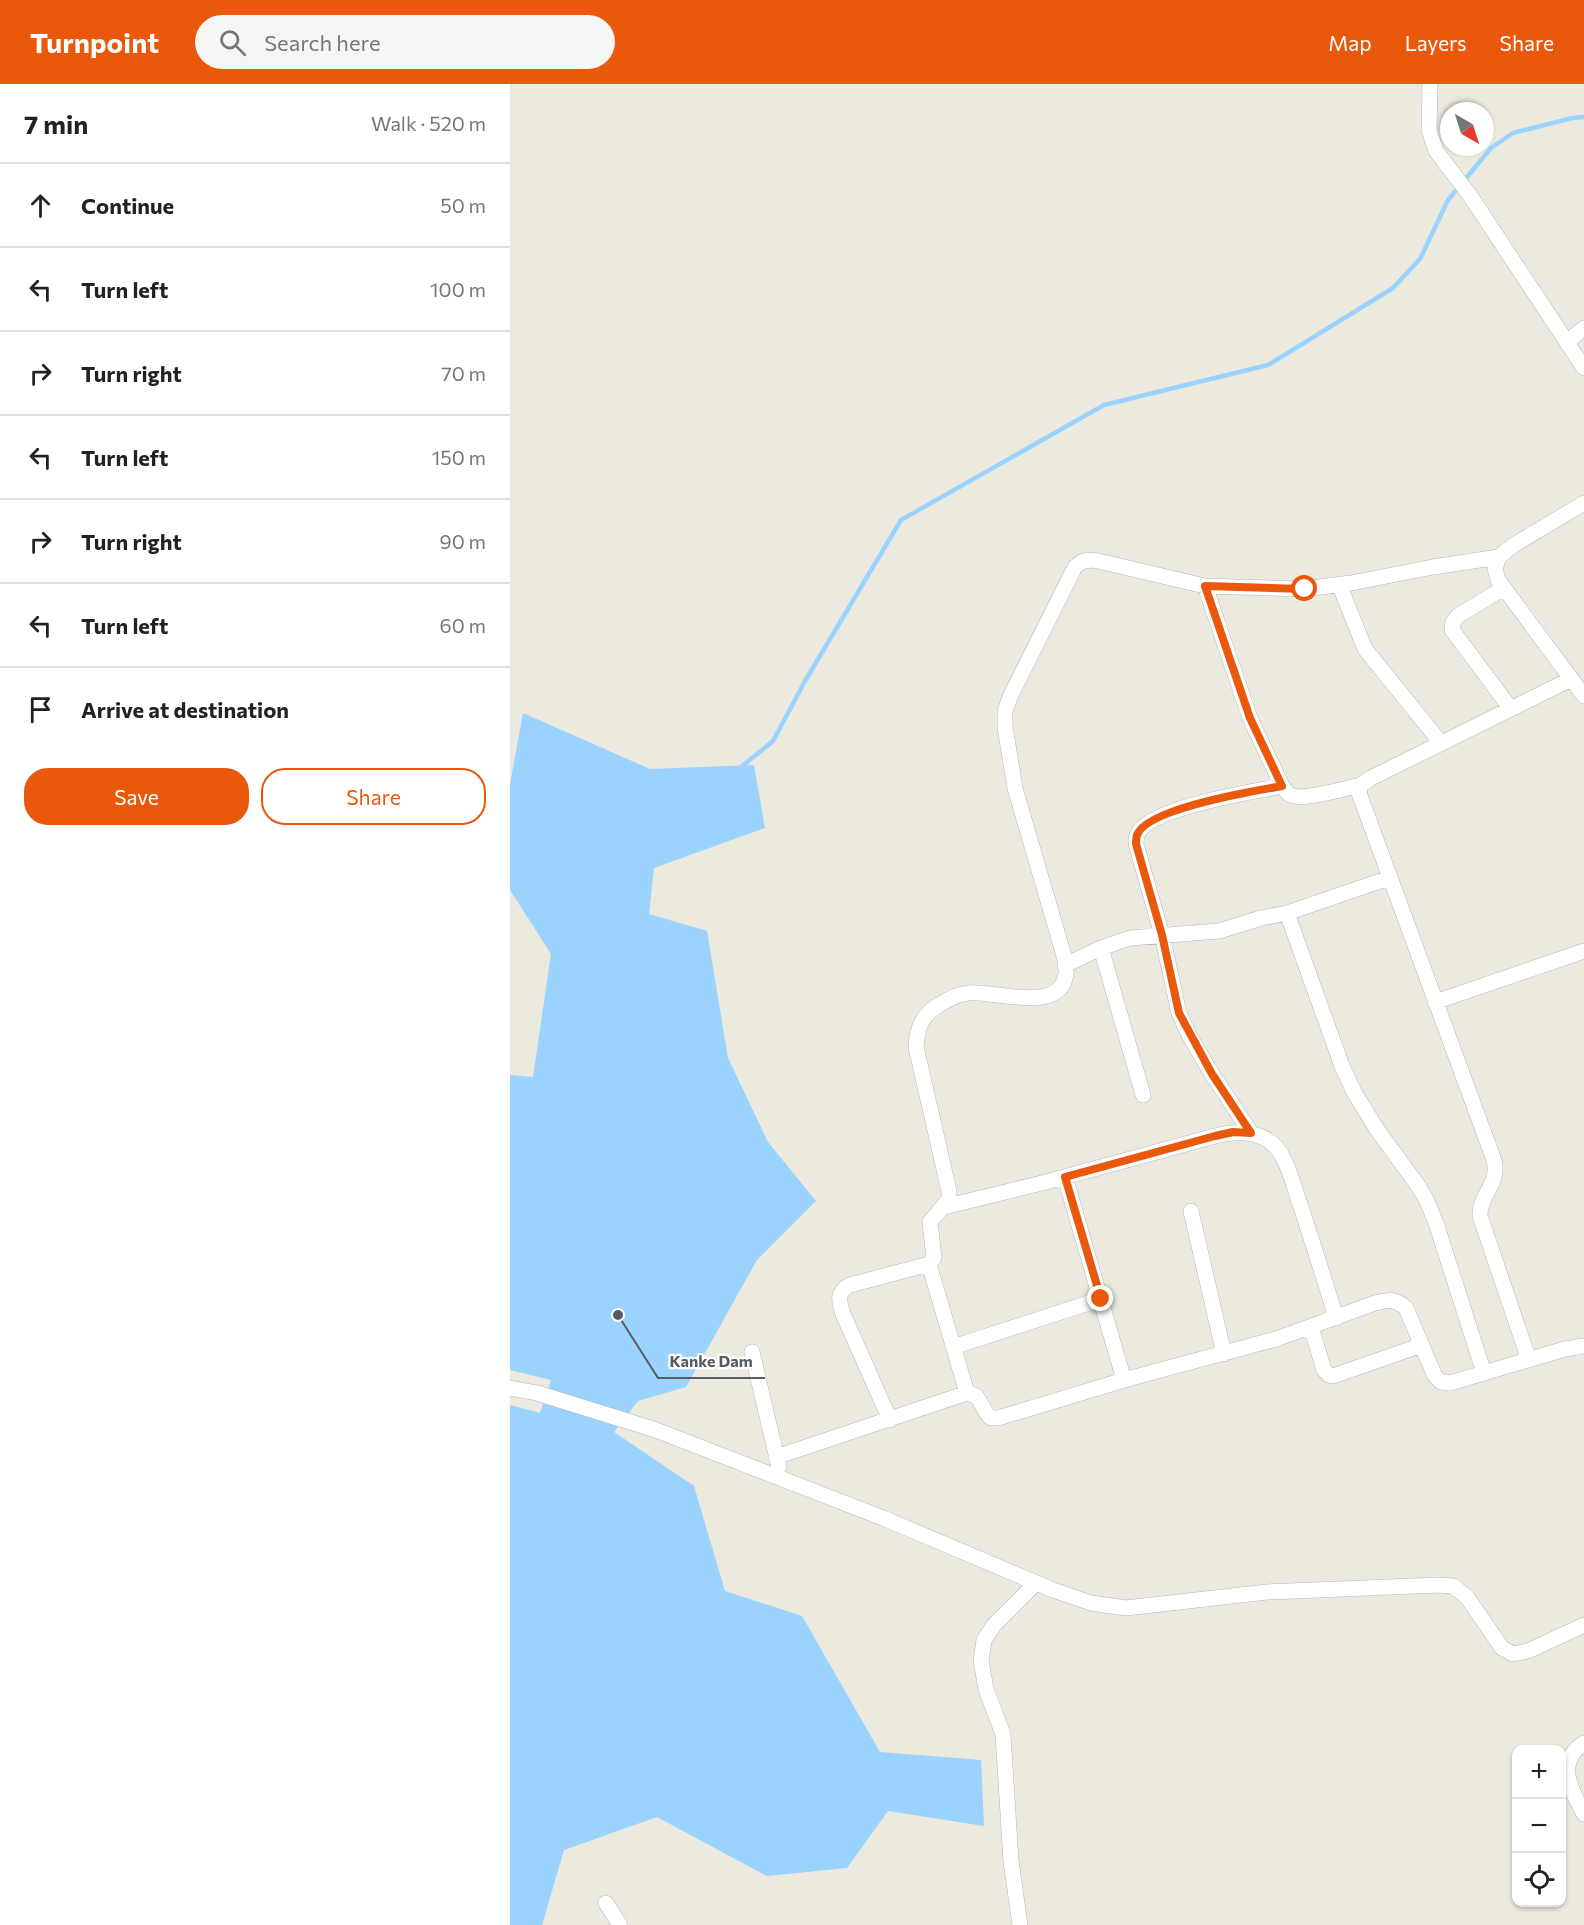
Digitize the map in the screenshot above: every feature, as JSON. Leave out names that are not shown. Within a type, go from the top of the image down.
[{"type":"street","points":[[1430,84],[1429,129],[1436,151],[1469,194],[1584,368]]},
{"type":"street","points":[[1567,342],[1584,328]]},
{"type":"street","points":[[890,1420],[839,1300],[840,1293],[850,1285],[929,1264],[934,1258],[930,1222],[949,1199],[949,1191],[916,1047],[917,1032],[921,1021],[934,1007],[950,998],[969,993],[1044,997],[1058,991],[1064,983],[1067,972],[1015,788],[1005,727],[1005,711],[1076,567],[1083,561],[1094,560],[1205,586],[1305,589],[1499,557],[1512,546],[1584,503]]},
{"type":"street","points":[[1499,557],[1495,569],[1498,580],[1584,696]]},
{"type":"street","points":[[1339,584],[1365,649],[1441,743]]},
{"type":"street","points":[[1205,586],[1250,718],[1282,786],[1288,795],[1295,797],[1361,785],[1571,679]]},
{"type":"street","points":[[1504,588],[1459,615],[1453,622],[1452,630],[1511,709]]},
{"type":"street","points":[[1361,785],[1359,793],[1495,1166],[1495,1175],[1482,1199],[1480,1216],[1529,1360]]},
{"type":"street","points":[[1251,1133],[1212,1074],[1179,1013],[1162,935],[1136,844],[1137,835],[1153,820],[1214,798],[1282,786]]},
{"type":"street","points":[[1065,965],[1101,948],[1130,938],[1219,931],[1287,913],[1389,878]]},
{"type":"street","points":[[1287,913],[1341,1066],[1378,1131],[1427,1201],[1484,1373]]},
{"type":"street","points":[[1101,948],[1143,1095]]},
{"type":"street","points":[[1435,1002],[1584,951]]},
{"type":"street","points":[[944,1207],[1215,1136],[1233,1132],[1251,1133],[1266,1139],[1277,1148],[1284,1161],[1336,1318]]},
{"type":"street","points":[[1065,1177],[1124,1380]]},
{"type":"street","points":[[1191,1211],[1224,1354]]},
{"type":"street","points":[[929,1264],[967,1394]]},
{"type":"street","points":[[953,1347],[1101,1299]]},
{"type":"street","points":[[776,1457],[967,1394],[974,1394],[978,1398],[985,1413],[991,1418],[998,1418],[1124,1380],[1224,1354],[1389,1300],[1398,1301],[1406,1308],[1435,1376],[1441,1382],[1450,1383],[1584,1346]]},
{"type":"street","points":[[1311,1327],[1324,1370],[1329,1376],[1339,1375],[1422,1345]]},
{"type":"street","points":[[752,1352],[782,1479]]},
{"type":"street","points":[[510,1388],[537,1393],[656,1430],[883,1518],[1090,1604],[1126,1608],[1267,1592],[1438,1584],[1453,1586],[1467,1597],[1502,1648],[1513,1654],[1528,1651],[1584,1625]]},
{"type":"street","points":[[1020,1925],[1011,1861],[1003,1734],[986,1689],[981,1661],[984,1640],[994,1625],[1036,1583]]},
{"type":"street","points":[[1584,1743],[1573,1754],[1567,1775],[1569,1786],[1584,1814]]},
{"type":"street","points":[[606,1903],[621,1925]]},
{"type":"water","points":[[523,713],[650,769],[754,765],[765,828],[654,868],[649,914],[707,931],[728,1058],[768,1142],[816,1201],[757,1260],[686,1387],[638,1401],[614,1432],[694,1486],[725,1591],[802,1616],[880,1752],[981,1760],[984,1826],[888,1811],[847,1868],[767,1876],[657,1817],[564,1850],[542,1925],[510,1925],[510,1405],[540,1413],[551,1380],[510,1370],[510,1075],[533,1077],[551,954],[510,890],[510,784]]},
{"type":"waterway","points":[[740,768],[773,741],[805,681],[901,520],[1104,405],[1268,365],[1393,288],[1420,259],[1448,200],[1491,148],[1513,133],[1584,117]]},
{"type":"place","name":"Kanke Dam","points":[[618,1315]]},
{"type":"route","points":[[1101,1299],[1065,1177],[1215,1136],[1233,1132],[1251,1133],[1212,1074],[1179,1013],[1162,935],[1136,844],[1137,835],[1153,820],[1214,798],[1282,786],[1250,718],[1205,586],[1305,589]]}]
